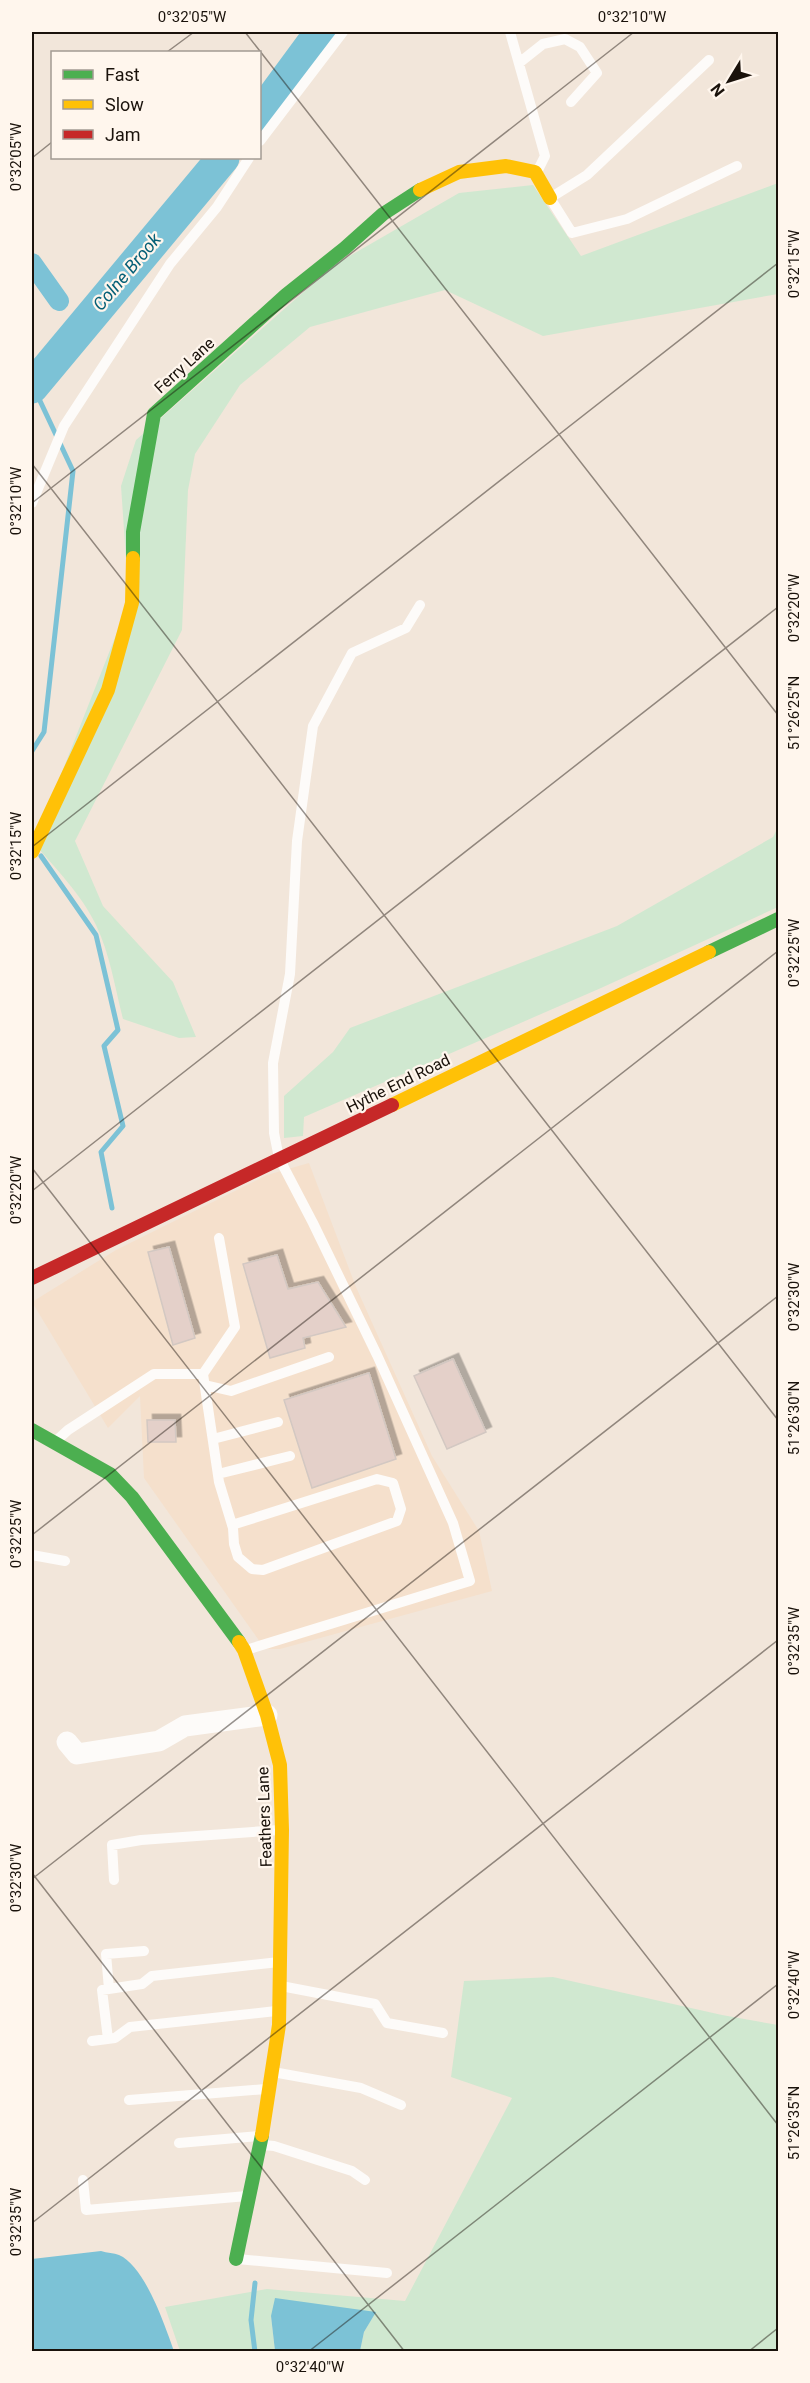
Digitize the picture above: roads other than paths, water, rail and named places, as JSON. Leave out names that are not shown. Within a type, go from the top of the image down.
[{"type":"street","name":"Ferry Lane","points":[[32,852],[108,690],[132,603],[133,532],[154,414],[286,295],[383,214],[424,188],[459,171],[506,166],[536,172]]},
{"type":"street","points":[[536,172],[550,198]]},
{"type":"street","name":"Hythe End Road","points":[[32,1278],[778,919]]},
{"type":"street","name":"Feathers Lane","points":[[32,1430],[110,1474],[132,1497],[244,1650],[267,1715],[280,1765],[282,1830],[280,2011],[273,2072],[261,2140],[236,2259]]},
{"type":"street","points":[[67,1742],[77,1754],[159,1741],[185,1726],[267,1715]]},
{"type":"lane","points":[[261,140],[343,32]]},
{"type":"lane","points":[[510,32],[545,156],[536,172]]},
{"type":"lane","points":[[519,63],[543,44],[565,39],[580,47],[597,72],[571,102]]},
{"type":"lane","points":[[709,60],[587,175],[550,198],[572,232],[627,219],[737,166]]},
{"type":"lane","points":[[32,503],[64,426],[170,264],[217,207],[248,159]]},
{"type":"lane","points":[[244,1650],[470,1581],[453,1523],[382,1366],[279,1158],[274,1133],[273,1063],[290,974],[297,841],[312,726],[352,653],[406,628],[420,605]]},
{"type":"lane","points":[[219,1238],[235,1327],[204,1380],[218,1474],[238,1557],[252,1569],[263,1570],[397,1521],[401,1509],[393,1483],[378,1479],[232,1525]]},
{"type":"lane","points":[[54,1443],[68,1430],[154,1374],[204,1380],[231,1391],[329,1357]]},
{"type":"lane","points":[[213,1439],[278,1422]]},
{"type":"lane","points":[[218,1474],[290,1456]]},
{"type":"lane","points":[[32,1555],[65,1561]]},
{"type":"lane","points":[[114,1880],[112,1845],[141,1840],[282,1830]]},
{"type":"lane","points":[[109,1989],[106,1954],[144,1951]]},
{"type":"lane","points":[[108,2039],[102,1990],[142,1984],[152,1976],[281,1962]]},
{"type":"lane","points":[[281,1986],[375,2004],[387,2023],[443,2033]]},
{"type":"lane","points":[[92,2041],[115,2038],[130,2027],[280,2011]]},
{"type":"lane","points":[[273,2072],[361,2088],[401,2105]]},
{"type":"lane","points":[[129,2100],[270,2089]]},
{"type":"lane","points":[[179,2143],[261,2140],[352,2171],[365,2180]]},
{"type":"lane","points":[[83,2180],[86,2210],[249,2196]]},
{"type":"lane","points":[[236,2259],[387,2273]]},
{"type":"water","points":[[101,2251],[119,2255],[137,2271],[153,2298],[174,2351],[32,2351],[32,2259]]},
{"type":"water","points":[[275,2298],[376,2312],[364,2332],[360,2351],[275,2351],[271,2316]]},
{"type":"waterway","name":"Colne Brook","points":[[261,114],[321,32]]},
{"type":"waterway","name":"Colne Brook","points":[[32,387],[222,159]]},
{"type":"waterway","points":[[32,263],[59,301]]},
{"type":"waterway","points":[[32,751],[44,732],[73,471],[33,386]]},
{"type":"waterway","points":[[41,856],[96,935],[118,1030],[104,1046],[123,1126],[101,1152],[112,1208]]},
{"type":"waterway","points":[[255,2283],[251,2320],[255,2352]]}]
